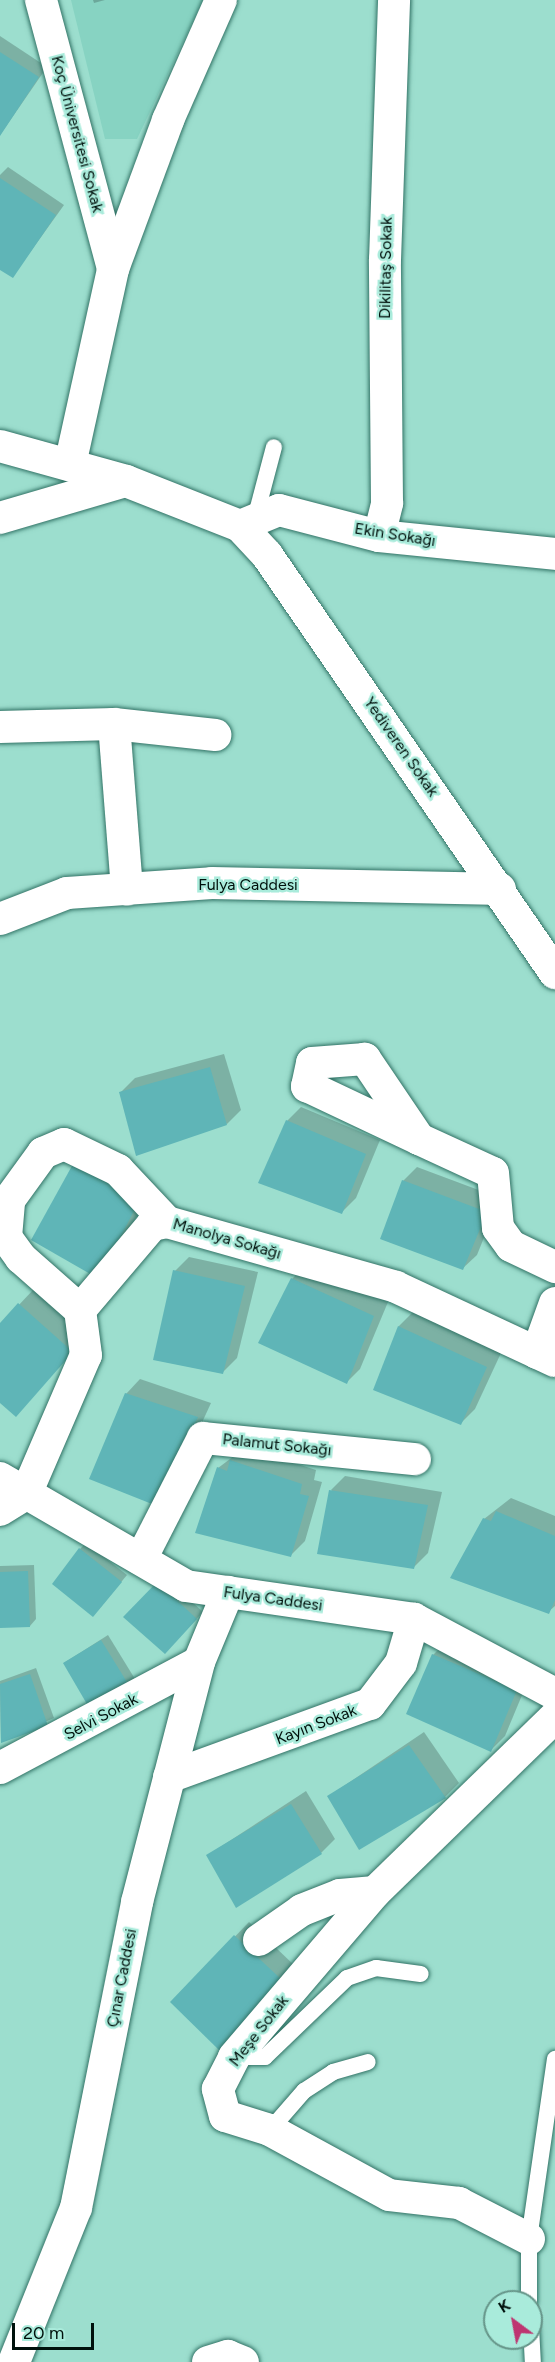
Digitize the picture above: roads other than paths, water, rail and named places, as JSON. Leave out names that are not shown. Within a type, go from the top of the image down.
[{"type":"street","name":"Koç Üniversitesi Sokak","points":[[41,0],[113,269]]},
{"type":"street","points":[[70,465],[113,269],[168,120],[221,0]]},
{"type":"street","name":"Dikilitaş Sokak","points":[[379,536],[387,503],[385,260],[394,0]]},
{"type":"street","points":[[0,446],[126,481],[248,520]]},
{"type":"street","points":[[0,518],[126,481]]},
{"type":"street","name":"Ekin Sokağı","points":[[248,520],[279,510],[379,536],[555,554]]},
{"type":"street","name":"Yediveren Sokak","points":[[248,520],[267,555],[500,889],[555,974]]},
{"type":"street","points":[[0,727],[114,724],[215,735]]},
{"type":"street","points":[[114,724],[127,889]]},
{"type":"street","name":"Fulya Caddesi","points":[[0,919],[67,893],[212,883],[500,889]]},
{"type":"street","points":[[419,1139],[494,1173],[498,1228],[511,1246],[555,1267]]},
{"type":"street","points":[[9,1494],[86,1355],[80,1310],[21,1258],[6,1237],[9,1200],[43,1153],[64,1144],[118,1170],[167,1222]]},
{"type":"street","name":"Manolya Sokağı","points":[[80,1310],[143,1230],[167,1222],[396,1287],[546,1357]]},
{"type":"street","points":[[546,1357],[555,1303]]},
{"type":"street","name":"Palamut Sokağı","points":[[141,1559],[203,1438],[415,1459]]},
{"type":"street","name":"Fulya Caddesi","points":[[9,1494],[141,1559],[186,1586],[414,1619],[555,1694]]},
{"type":"street","name":"Çınar Caddesi","points":[[14,2362],[76,2208],[137,1902],[199,1662],[228,1592]]},
{"type":"street","name":"Kayın Sokak","points":[[169,1777],[370,1704],[401,1663],[414,1619]]},
{"type":"street","name":"Selvi Sokak","points":[[0,1768],[199,1662]]},
{"type":"street","name":"Meşe Sokak","points":[[529,2239],[459,2204],[390,2195],[270,2130],[225,2116],[218,2089],[234,2057],[375,1893],[555,1717]]},
{"type":"street","points":[[259,1940],[302,1910],[340,1895],[375,1893]]},
{"type":"street","points":[[207,2362],[228,2356],[243,2362]]},
{"type":"lane","points":[[248,520],[274,447]]},
{"type":"lane","points":[[234,2057],[266,2057],[347,1978],[376,1968],[421,1974]]},
{"type":"lane","points":[[529,2290],[529,2239],[555,2059]]},
{"type":"lane","points":[[270,2130],[314,2085],[333,2072],[368,2062]]}]
